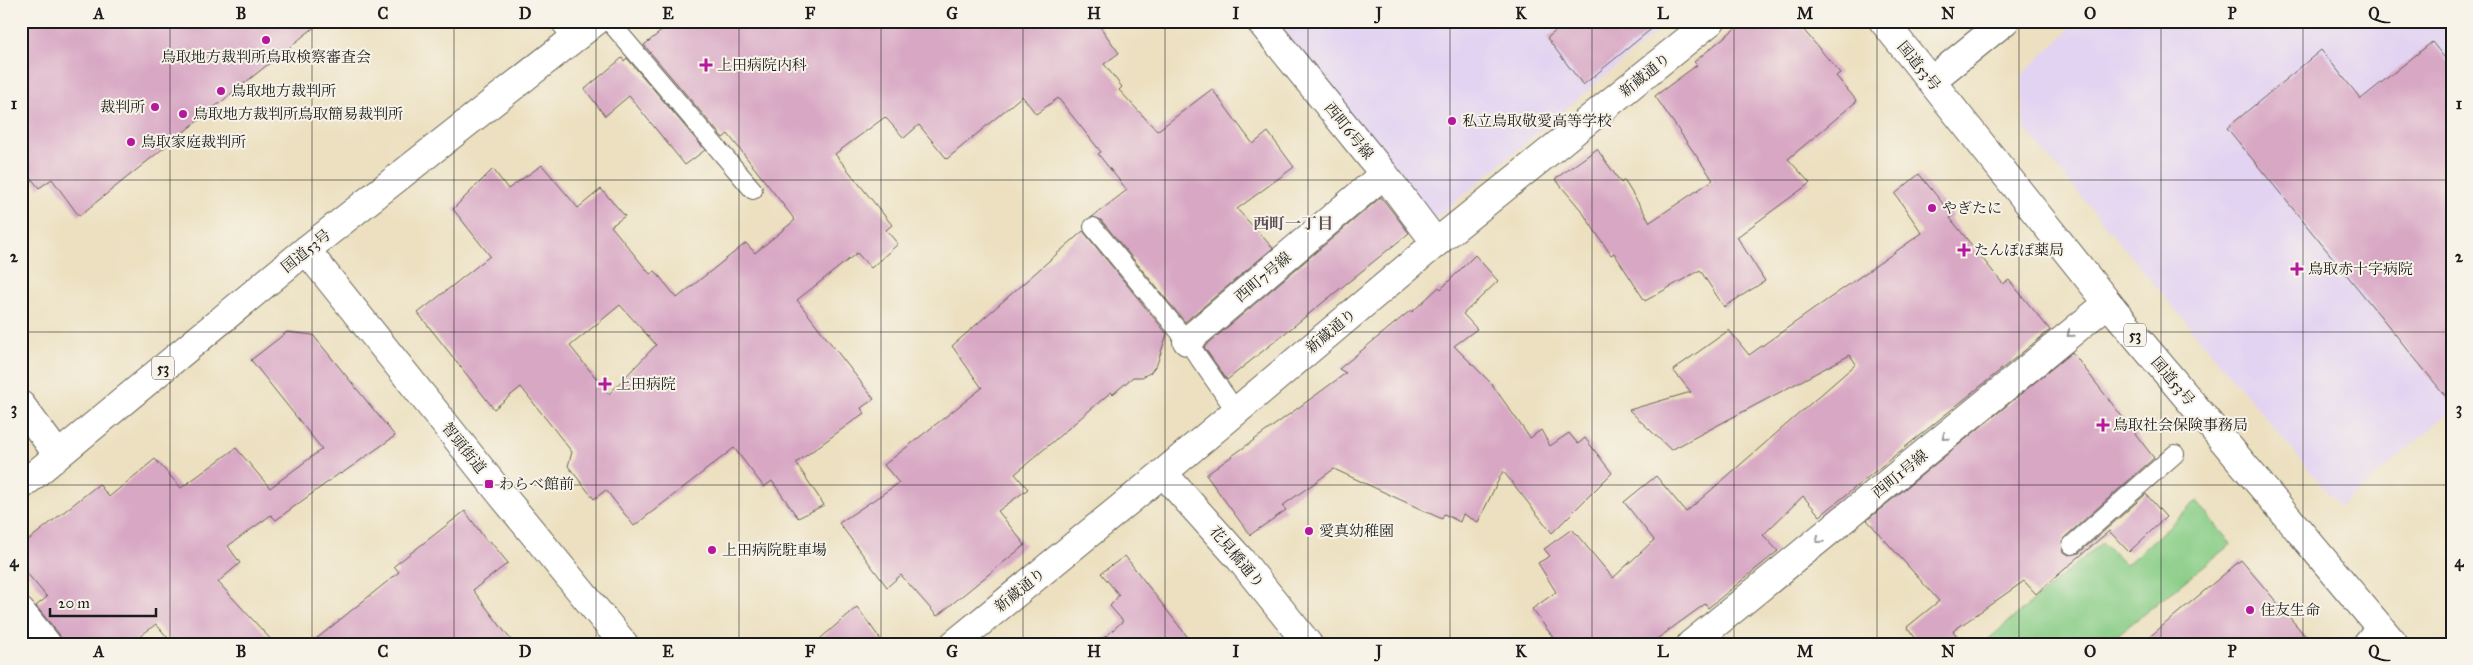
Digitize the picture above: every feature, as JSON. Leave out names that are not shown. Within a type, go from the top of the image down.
[{"type":"main road","name":"西町6号線","points":[[1260,21],[1384,174],[1436,243]]},
{"type":"main road","name":"新蔵通り","points":[[954,644],[1163,473],[1436,243],[1711,21]]},
{"type":"main road","name":"国道53号","points":[[1883,21],[2380,639]]},
{"type":"main road","points":[[1932,81],[2006,21]]},
{"type":"main road","name":"国道53号","points":[[21,486],[579,26]]},
{"type":"main road","name":"西町7号線","points":[[1187,341],[1384,174]]},
{"type":"main road","name":"智頭街道","points":[[306,250],[501,494],[624,644]]},
{"type":"main road","name":"西町1号線","points":[[1691,644],[2108,303]]},
{"type":"main road","points":[[21,405],[58,455]]},
{"type":"main road","name":"花見橋通り","points":[[1163,473],[1240,559],[1308,644]]},
{"type":"main road","points":[[21,612],[47,644]]},
{"type":"lane","points":[[609,21],[753,190]]},
{"type":"lane","points":[[1093,227],[1187,341],[1236,411]]},
{"type":"lane","points":[[2072,545],[2175,454]]},
{"type":"shaded area","name":"私立鳥取敬愛高等学校","points":[[1272,21],[1670,21],[1434,220]]},
{"type":"shaded area","name":"鳥取赤十字病院","points":[[2073,21],[2452,21],[2452,410],[2340,507],[2024,128],[2022,75],[2066,33]]},
{"type":"green space","points":[[2197,501],[2231,544],[2106,644],[2076,644],[2072,639],[2066,644],[1984,643],[2102,542],[2126,565]]},
{"type":"building","name":"裁判所","points":[[21,21],[322,21],[79,216],[52,179],[39,188],[21,166]]},
{"type":"building","points":[[674,21],[1096,21],[1119,53],[1104,64],[1122,87],[1119,90],[1157,131],[1212,89],[1253,144],[1268,132],[1294,167],[1237,209],[1273,248],[1185,322],[1101,220],[1092,217],[1127,190],[1098,154],[1101,152],[1058,98],[1036,114],[1022,96],[947,159],[919,125],[904,138],[885,117],[835,154],[892,225],[886,230],[898,244],[871,268],[857,253],[797,300],[874,399],[861,408],[864,413],[796,463],[824,505],[798,518],[772,481],[764,487],[734,448],[634,526],[606,490],[594,499],[568,466],[572,452],[521,387],[494,409],[418,313],[490,256],[453,209],[493,169],[508,189],[542,165],[578,208],[601,189],[625,216],[611,226],[650,274],[655,271],[677,298],[746,243],[755,253],[795,220],[728,134],[723,138],[644,45]],"holes":[[[620,305],[656,345],[609,394],[570,346]]]},
{"type":"building","points":[[1568,21],[1661,21],[1583,85],[1547,38]]},
{"type":"building","points":[[1744,21],[1796,21],[1840,73],[1836,76],[1857,101],[1788,159],[1810,183],[1737,237],[1765,281],[1724,307],[1700,270],[1645,301],[1614,253],[1611,255],[1581,210],[1555,179],[1597,149],[1621,183],[1624,180],[1650,222],[1713,180],[1655,96],[1697,65],[1694,62]]},
{"type":"building","points":[[2432,42],[2452,67],[2452,404],[2227,128],[2321,50],[2361,99]]},
{"type":"building","points":[[622,58],[624,61],[627,58],[705,150],[685,165],[629,96],[605,116],[585,89]]},
{"type":"building","points":[[1919,174],[1953,216],[1950,218],[2003,284],[2009,280],[2050,330],[1820,516],[1803,496],[1763,535],[1778,551],[1708,608],[1705,604],[1650,644],[1558,644],[1532,609],[1556,592],[1538,563],[1550,556],[1544,549],[1572,529],[1613,578],[1654,540],[1624,502],[1656,476],[1686,512],[1856,364],[1850,355],[1671,450],[1629,410],[1691,392],[1673,370],[1729,330],[1749,355],[1922,233],[1895,194]]},
{"type":"building","points":[[1381,197],[1409,233],[1227,380],[1204,347]]},
{"type":"building","points":[[1083,231],[1167,334],[1157,364],[1150,373],[1142,377],[1133,377],[1113,394],[1111,392],[1015,474],[1028,489],[998,511],[1025,545],[937,616],[901,575],[887,587],[839,523],[899,483],[884,465],[982,388],[952,346]]},
{"type":"building","points":[[1475,255],[1498,281],[1463,314],[1477,329],[1454,346],[1491,383],[1530,438],[1541,430],[1550,446],[1569,433],[1578,444],[1585,438],[1612,473],[1552,533],[1503,471],[1478,522],[1463,514],[1460,522],[1444,514],[1442,519],[1334,469],[1282,506],[1286,510],[1250,535],[1206,475],[1346,373],[1339,369],[1411,310],[1412,312],[1439,287],[1441,289]]},
{"type":"building","points":[[287,332],[313,335],[395,436],[276,520],[271,515],[228,546],[240,563],[218,582],[275,644],[173,644],[156,624],[130,644],[62,644],[59,634],[36,606],[47,597],[21,566],[21,546],[99,484],[109,497],[155,459],[181,488],[236,448],[270,488],[322,449],[251,360]]},
{"type":"building","points":[[2072,352],[2154,458],[2065,537],[2062,542],[2064,552],[2069,555],[2079,553],[2146,494],[2166,517],[2129,552],[2109,531],[2036,594],[2024,581],[1953,631],[1964,644],[1920,644],[1907,627],[1939,601],[1867,520]]},
{"type":"building","points":[[465,511],[488,543],[490,541],[508,563],[473,590],[514,644],[310,644],[399,572],[394,566]]},
{"type":"building","points":[[1125,556],[1193,644],[1097,644],[1123,621],[1110,606],[1119,595],[1101,573]]},
{"type":"building","points":[[2241,560],[2312,644],[2141,644]]},
{"type":"building","points":[[857,607],[884,644],[814,644]]},
{"type":"place","name":"鳥取地方裁判所鳥取検察審査会","points":[[266,40]]},
{"type":"place","name":"上田病院内科","points":[[706,65]]},
{"type":"place","name":"鳥取地方裁判所","points":[[221,91]]},
{"type":"place","name":"裁判所","points":[[155,107]]},
{"type":"place","name":"鳥取地方裁判所鳥取簡易裁判所","points":[[183,114]]},
{"type":"place","name":"私立鳥取敬愛高等学校","points":[[1452,121]]},
{"type":"place","name":"鳥取家庭裁判所","points":[[131,142]]},
{"type":"place","name":"やぎたに","points":[[1932,208]]},
{"type":"place","name":"たんぽぽ薬局","points":[[1964,250]]},
{"type":"place","name":"鳥取赤十字病院","points":[[2297,269]]},
{"type":"place","name":"上田病院","points":[[605,384]]},
{"type":"place","name":"鳥取社会保険事務局","points":[[2103,425]]},
{"type":"place","name":"わらべ館前","points":[[489,484]]},
{"type":"place","name":"愛真幼稚園","points":[[1309,531]]},
{"type":"place","name":"上田病院駐車場","points":[[712,550]]},
{"type":"place","name":"住友生命","points":[[2250,610]]},
{"type":"district","name":"西町一丁目","points":[[1293,223]]}]
